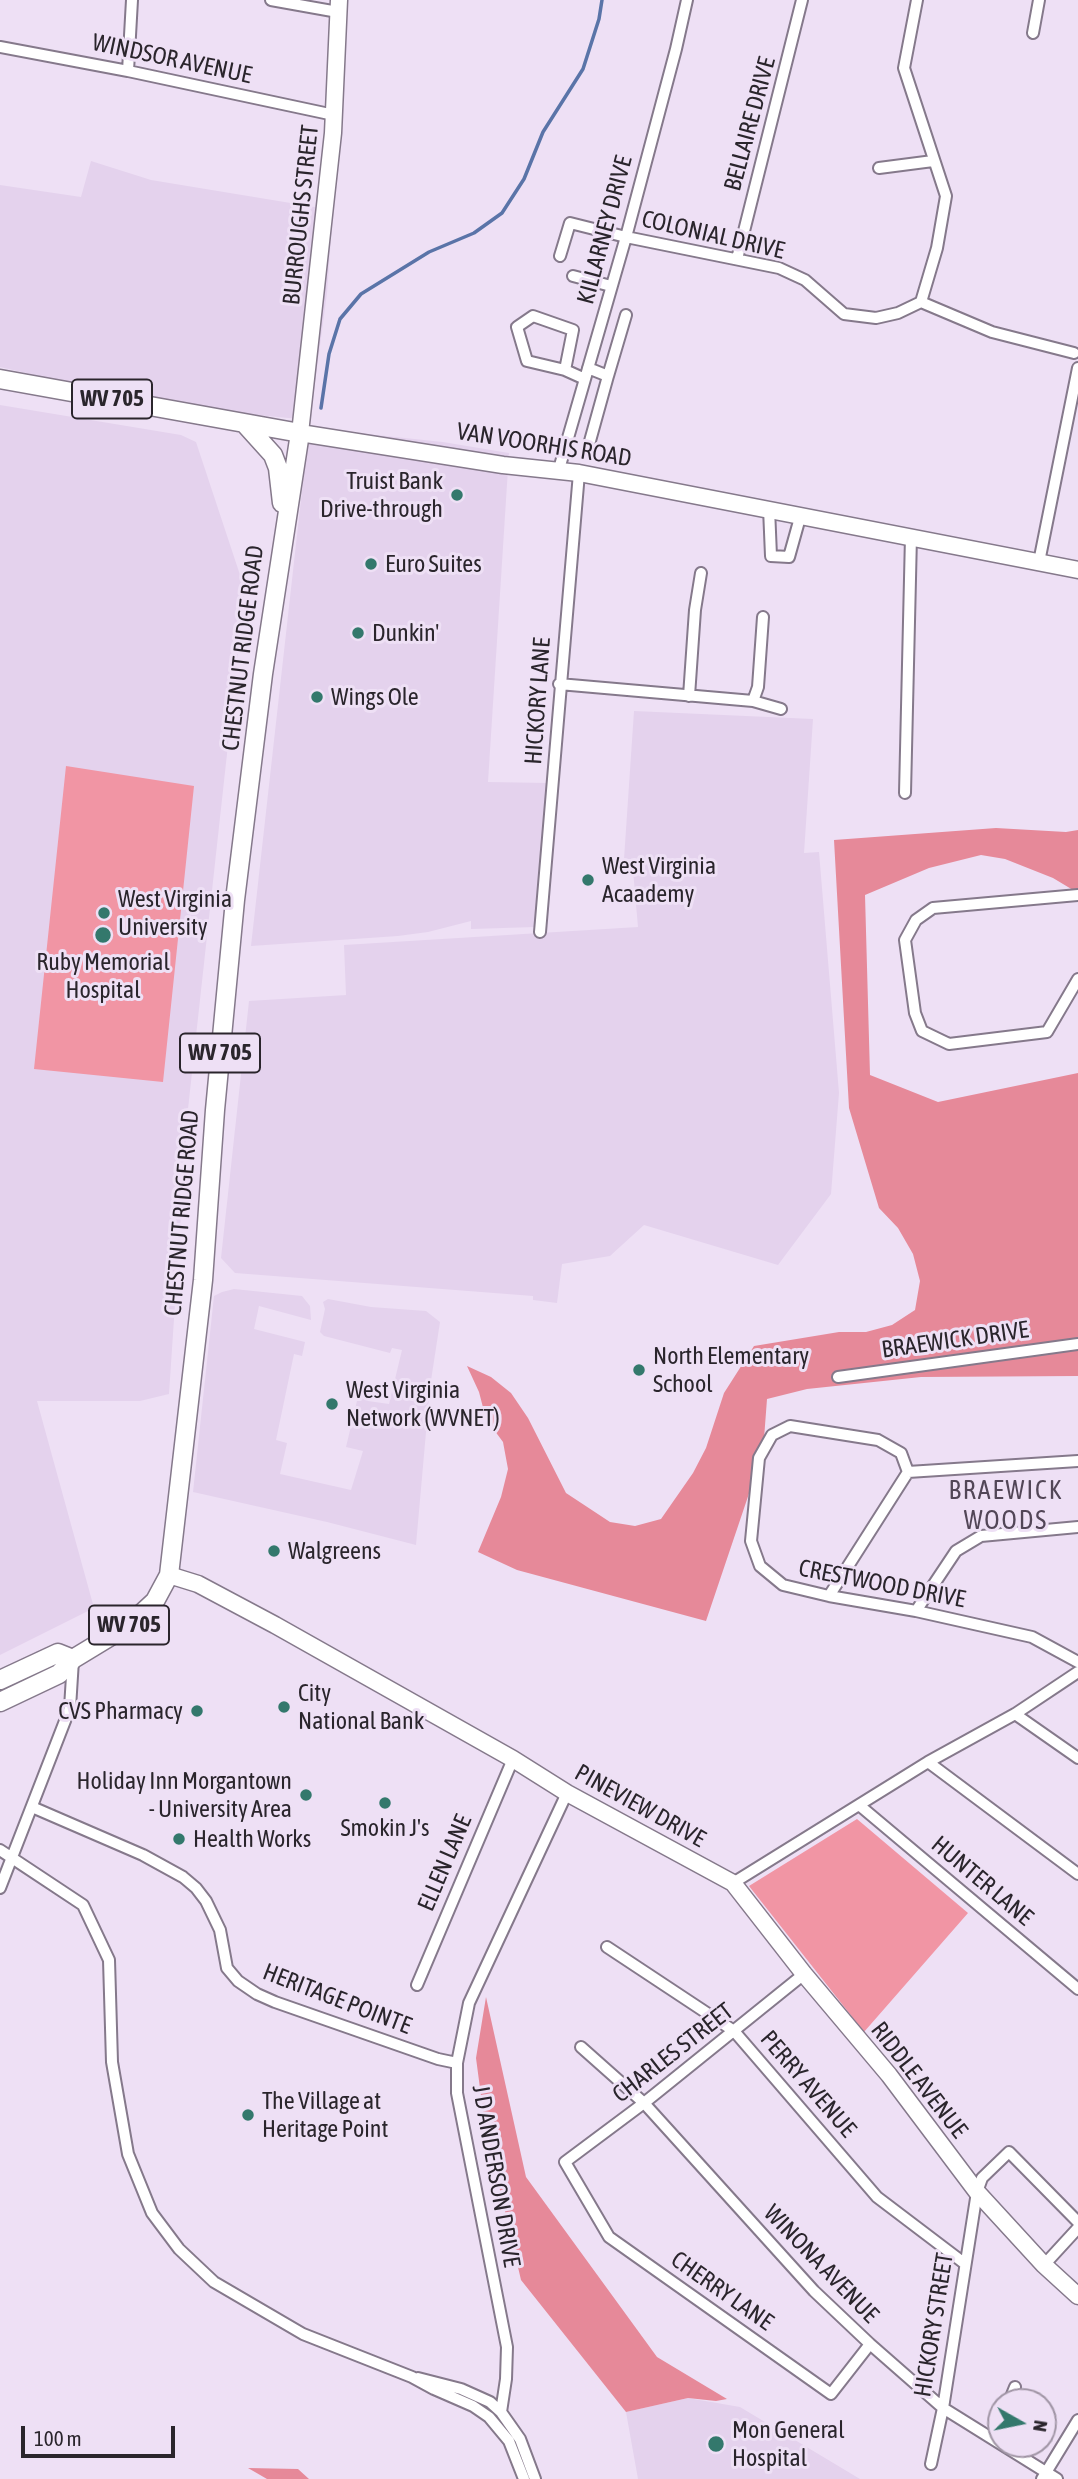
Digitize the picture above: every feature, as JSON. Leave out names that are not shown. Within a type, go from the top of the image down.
[{"type":"main road","name":"VAN VOORHIS ROAD","points":[[0,379],[300,433]]},
{"type":"main road","points":[[245,424],[273,455],[278,468],[284,524]]},
{"type":"main road","name":"CHESTNUT RIDGE ROAD","points":[[0,1702],[59,1674],[73,1659],[142,1615],[155,1601],[169,1575],[203,1280],[229,950],[284,524],[300,433]]},
{"type":"main road","name":"CHESTNUT RIDGE ROAD","points":[[0,1679],[58,1653],[73,1659]]},
{"type":"street","points":[[128,71],[132,0]]},
{"type":"street","points":[[271,0],[339,6]]},
{"type":"street","name":"KILLARNEY DRIVE","points":[[559,469],[626,237],[687,0]]},
{"type":"street","name":"BELLAIRE DRIVE","points":[[737,258],[802,0]]},
{"type":"street","points":[[917,0],[904,68],[946,196],[937,248],[921,302],[992,332],[1073,353]]},
{"type":"street","points":[[1033,33],[1039,0]]},
{"type":"street","name":"BURROUGHS STREET","points":[[300,433],[334,115],[339,6]]},
{"type":"street","name":"WINDSOR AVENUE","points":[[0,47],[334,115]]},
{"type":"street","points":[[879,168],[933,161]]},
{"type":"street","name":"COLONIAL DRIVE","points":[[560,256],[570,223],[779,268],[805,280],[844,314],[876,318],[898,313],[921,302]]},
{"type":"street","points":[[573,276],[611,286]]},
{"type":"street","points":[[590,441],[626,315]]},
{"type":"street","points":[[565,370],[573,330],[533,316],[517,327],[527,361],[565,370],[586,374],[608,376]]},
{"type":"street","points":[[1039,562],[1078,368]]},
{"type":"street","name":"VAN VOORHIS ROAD","points":[[300,433],[503,465],[559,469],[1078,570]]},
{"type":"street","name":"HICKORY LANE","points":[[540,932],[579,473]]},
{"type":"street","points":[[769,508],[771,556],[789,557],[801,514]]},
{"type":"street","points":[[905,793],[911,536]]},
{"type":"street","points":[[689,696],[695,610],[701,573]]},
{"type":"street","points":[[753,701],[758,687],[763,617]]},
{"type":"street","points":[[559,684],[753,701],[780,709]]},
{"type":"street","points":[[1078,895],[933,908],[916,920],[905,940],[915,1013],[922,1031],[949,1044],[1046,1032],[1078,979]]},
{"type":"street","name":"BRAEWICK DRIVE","points":[[838,1377],[1078,1344]]},
{"type":"street","name":"CRESTWOOD DRIVE","points":[[908,1472],[901,1453],[878,1440],[790,1426],[772,1435],[759,1458],[751,1541],[760,1566],[783,1585],[1032,1637],[1078,1662]]},
{"type":"street","points":[[829,1596],[908,1472],[1078,1461]]},
{"type":"street","points":[[916,1611],[956,1551],[981,1536],[1078,1527]]},
{"type":"street","name":"PINEVIEW DRIVE","points":[[169,1575],[198,1584],[275,1625],[513,1759],[567,1793],[733,1883]]},
{"type":"street","points":[[0,1888],[70,1708],[73,1659]]},
{"type":"street","points":[[733,1883],[928,1762],[1015,1714],[1078,1672]]},
{"type":"street","points":[[1015,1714],[1078,1758]]},
{"type":"street","name":"ELLEN LANE","points":[[416,1985],[513,1759]]},
{"type":"street","points":[[928,1762],[1078,1874]]},
{"type":"street","name":"J D ANDERSON DRIVE","points":[[501,2412],[507,2347],[457,2093],[457,2063],[469,2003],[567,1793]]},
{"type":"street","name":"HUNTER LANE","points":[[859,1805],[1078,1989]]},
{"type":"street","name":"HERITAGE POINTE","points":[[32,1807],[143,1855],[183,1877],[206,1901],[220,1930],[227,1968],[238,1981],[257,1994],[438,2059],[457,2063]]},
{"type":"street","points":[[0,1850],[83,1905],[110,1961],[112,2062],[128,2154],[152,2213],[179,2249],[214,2282],[303,2334],[412,2377],[489,2417],[509,2441],[524,2479]]},
{"type":"street","name":"RIDDLE AVENUE","points":[[733,1883],[804,1974],[889,2075],[977,2192],[1044,2265],[1078,2296]]},
{"type":"street","name":"PERRY AVENUE","points":[[607,1947],[734,2031],[877,2197],[964,2263]]},
{"type":"street","name":"CHARLES STREET","points":[[565,2162],[644,2104],[804,1974]]},
{"type":"street","name":"WINONA AVENUE","points":[[581,2047],[644,2104],[814,2291],[943,2408],[987,2435]]},
{"type":"street","points":[[977,2192],[982,2178],[1009,2152],[1078,2222]]},
{"type":"street","name":"CHERRY LANE","points":[[565,2162],[609,2237],[831,2394],[870,2344]]},
{"type":"street","name":"HICKORY STREET","points":[[931,2464],[943,2408],[977,2192]]},
{"type":"street","points":[[1044,2265],[1078,2228]]},
{"type":"street","points":[[412,2377],[452,2386],[490,2402],[501,2412],[520,2439],[535,2479]]},
{"type":"street","points":[[489,2417],[490,2402],[506,2379]]},
{"type":"street","points":[[489,2417],[501,2412]]},
{"type":"street","points":[[1044,2475],[1078,2420]]},
{"type":"street","name":"WINONA AVENUE","points":[[1020,2458],[1044,2475],[1057,2479]]},
{"type":"shaded area","points":[[91,161],[151,180],[333,210],[327,293],[310,420],[214,411],[96,389],[0,367],[0,185],[81,197]]},
{"type":"shaded area","name":"West Virginia University","points":[[0,405],[181,435],[196,442],[245,590],[188,1109],[169,1394],[140,1401],[37,1401],[94,1608],[0,1655]]},
{"type":"shaded area","points":[[309,428],[443,442],[509,453],[488,782],[548,783],[536,927],[471,929],[471,921],[428,932],[398,936],[251,946]]},
{"type":"shaded area","points":[[634,711],[813,719],[804,853],[819,852],[839,1093],[831,1194],[778,1265],[644,1225],[610,1256],[562,1264],[557,1303],[533,1300],[533,1296],[235,1273],[221,1258],[249,1001],[346,995],[344,945],[638,927],[632,859],[624,859]]},
{"type":"shaded area","points":[[66,766],[194,786],[163,1082],[34,1069]]},
{"type":"shaded area","points":[[996,828],[1066,832],[1078,830],[1078,893],[1053,878],[1005,859],[981,855],[929,868],[865,895],[870,1075],[938,1102],[1078,1073],[1078,1376],[921,1377],[807,1389],[767,1399],[763,1452],[706,1621],[517,1570],[478,1552],[501,1497],[508,1469],[503,1442],[486,1419],[479,1392],[467,1366],[491,1377],[511,1393],[528,1418],[566,1493],[610,1522],[635,1526],[661,1519],[693,1473],[706,1448],[724,1393],[754,1346],[839,1332],[866,1332],[892,1325],[915,1310],[920,1281],[913,1254],[898,1228],[879,1208],[849,1108],[834,840]]},
{"type":"shaded area","points":[[234,1289],[302,1296],[310,1306],[311,1320],[259,1306],[254,1329],[305,1342],[302,1356],[294,1354],[276,1440],[287,1443],[280,1474],[351,1490],[363,1451],[346,1447],[361,1384],[370,1387],[368,1401],[389,1404],[402,1350],[392,1348],[390,1353],[324,1336],[320,1332],[325,1309],[323,1302],[328,1299],[371,1307],[426,1311],[440,1322],[430,1387],[416,1545],[193,1492],[214,1296]]},
{"type":"shaded area","points":[[857,1819],[968,1913],[864,2032],[749,1886]]},
{"type":"shaded area","points":[[486,1997],[526,2177],[657,2357],[727,2399],[716,2401],[688,2398],[626,2412],[521,2280],[485,2126],[476,2058]]},
{"type":"shaded area","name":"Mon General Hospital","points":[[688,2398],[740,2407],[860,2479],[638,2479],[626,2412]]},
{"type":"shaded area","points":[[248,2468],[298,2469],[309,2479],[267,2479]]},
{"type":"waterway","points":[[321,408],[329,354],[340,319],[361,294],[429,252],[474,233],[502,213],[524,179],[543,132],[583,69],[599,19],[602,0]]},
{"type":"place","name":"Truist Bank Drive-through","points":[[457,495]]},
{"type":"place","name":"Euro Suites","points":[[371,564]]},
{"type":"place","name":"Dunkin'","points":[[358,633]]},
{"type":"place","name":"Wings Ole","points":[[317,697]]},
{"type":"place","name":"West Virginia Acaademy","points":[[588,880]]},
{"type":"place","name":"West Virginia University","points":[[104,913]]},
{"type":"place","name":"Ruby Memorial Hospital","points":[[103,935]]},
{"type":"place","name":"North Elementary School","points":[[639,1370]]},
{"type":"place","name":"West Virginia Network (WVNET)","points":[[332,1404]]},
{"type":"place","name":"Walgreens","points":[[274,1551]]},
{"type":"place","name":"City National Bank","points":[[284,1707]]},
{"type":"place","name":"CVS Pharmacy","points":[[197,1711]]},
{"type":"place","name":"Holiday Inn Morgantown - University Area","points":[[306,1795]]},
{"type":"place","name":"Smokin J's","points":[[385,1803]]},
{"type":"place","name":"Health Works","points":[[179,1839]]},
{"type":"place","name":"The Village at Heritage Point","points":[[248,2115]]},
{"type":"place","name":"Mon General Hospital","points":[[716,2444]]},
{"type":"district","name":"BRAEWICK WOODS","points":[[1006,1506]]}]
